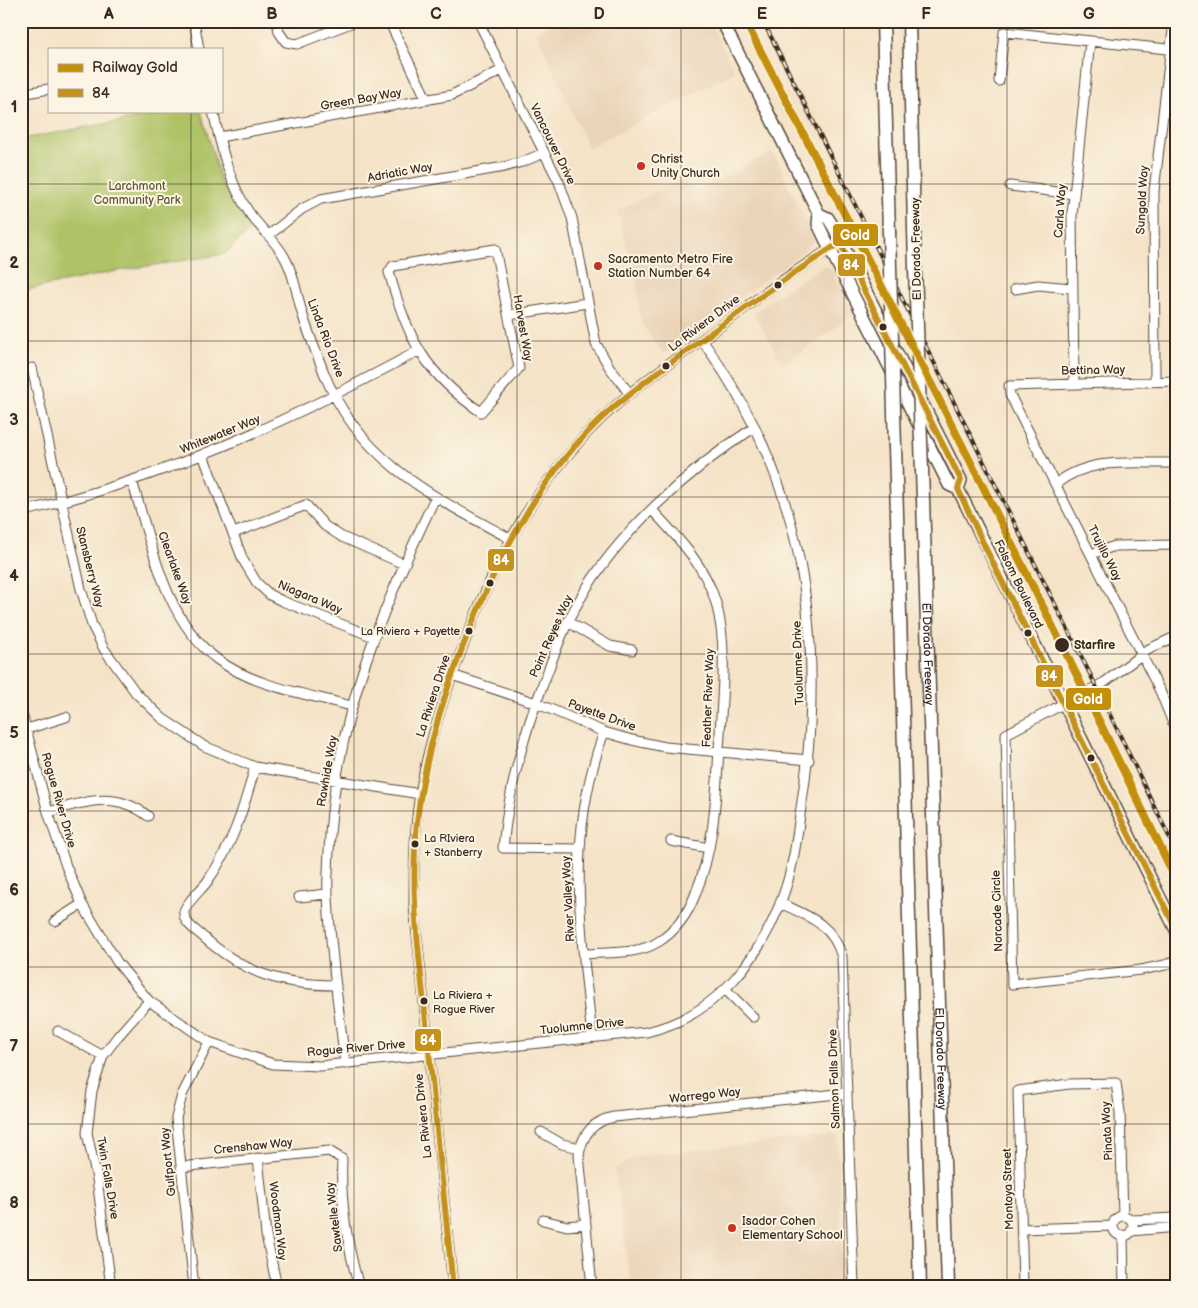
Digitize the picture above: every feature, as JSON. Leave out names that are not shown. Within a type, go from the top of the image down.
[{"type":"highway","name":"El Dorado Freeway","points":[[883,21],[920,1287]]},
{"type":"highway","name":"El Dorado Freeway","points":[[909,21],[948,1287]]},
{"type":"main road","name":"Folsom Boulevard","points":[[722,21],[819,214],[818,224],[830,249],[949,485],[958,489],[1062,703],[1177,932]]},
{"type":"main road","name":"Folsom Boulevard","points":[[819,214],[828,218],[961,480],[958,489]]},
{"type":"street","points":[[194,21],[199,48]]},
{"type":"street","points":[[277,21],[279,32],[286,42],[297,44],[356,21]]},
{"type":"street","points":[[389,21],[427,100]]},
{"type":"street","name":"Vancouver Drive","points":[[478,21],[559,182],[572,218],[596,344],[610,368],[629,393]]},
{"type":"street","name":"Sungold Way","points":[[1155,381],[1153,198],[1174,50],[1174,21]]},
{"type":"street","points":[[999,81],[1004,32],[1174,50]]},
{"type":"street","name":"Carla Way","points":[[1074,382],[1071,288],[1073,194],[1090,41]]},
{"type":"street","name":"Green Bay Way","points":[[219,137],[452,95],[502,70]]},
{"type":"street","points":[[21,94],[48,89]]},
{"type":"street","name":"Linda Rio Drive","points":[[213,112],[232,184],[251,215],[269,234],[285,259],[302,316],[326,376],[353,424],[382,460],[435,498],[509,538]]},
{"type":"street","name":"Adriatic Way","points":[[269,234],[302,208],[321,199],[504,167],[544,153]]},
{"type":"street","points":[[1010,186],[1073,194]]},
{"type":"street","name":"La Riviera Drive","points":[[453,1287],[414,906],[414,854],[420,794],[430,746],[452,675],[478,606],[509,538],[544,486],[579,442],[629,393],[784,279],[840,242]]},
{"type":"street","name":"Harvest Way","points":[[495,249],[510,316],[518,368],[481,412],[456,395],[435,374],[418,351],[394,291],[389,272],[393,266],[495,249]]},
{"type":"street","points":[[1015,289],[1038,285],[1071,288]]},
{"type":"street","points":[[510,316],[587,303]]},
{"type":"street","name":"Tuolumne Drive","points":[[429,1054],[646,1032],[673,1025],[698,1012],[725,989],[757,948],[780,903],[794,854],[809,760],[813,676],[804,579],[782,494],[755,426],[731,382],[702,340]]},
{"type":"street","name":"Whitewater Way","points":[[21,512],[132,481],[203,455],[270,427],[336,395],[418,351]]},
{"type":"street","name":"Stansberry Way","points":[[32,368],[81,589],[92,625],[117,668],[136,693],[162,718],[204,746],[255,767],[420,794]]},
{"type":"street","name":"Bettina Way","points":[[1009,386],[1074,382],[1177,381]]},
{"type":"street","name":"Trujillo Way","points":[[1009,386],[1010,395],[1160,691],[1177,733]]},
{"type":"street","name":"Point Reyes Way","points":[[579,849],[503,848],[513,776],[536,704],[568,622],[592,579],[607,559],[652,510],[709,460],[755,426]]},
{"type":"street","name":"Niagara Way","points":[[203,455],[243,560],[257,583],[270,595],[374,637]]},
{"type":"street","points":[[1056,484],[1070,474],[1092,465],[1177,463]]},
{"type":"street","name":"Clearlake Way","points":[[132,481],[163,579],[175,607],[191,632],[218,659],[245,674],[268,684],[351,706]]},
{"type":"street","name":"Rawhide Way","points":[[345,1064],[328,894],[332,806],[351,706],[374,637],[404,564],[435,498]]},
{"type":"street","points":[[234,533],[306,505],[325,526],[342,537],[404,564]]},
{"type":"street","name":"Feather River Way","points":[[584,954],[638,950],[653,945],[666,936],[680,922],[692,904],[709,848],[715,808],[723,653],[715,601],[703,571],[694,557],[652,510]]},
{"type":"street","points":[[1091,554],[1115,546],[1177,545]]},
{"type":"street","points":[[568,622],[610,646],[632,650]]},
{"type":"street","points":[[1062,703],[1112,678],[1141,654],[1177,636]]},
{"type":"street","name":"Payette Drive","points":[[452,675],[536,704],[604,732],[648,744],[809,760]]},
{"type":"street","name":"Norcade Circle","points":[[1062,703],[1006,734],[1012,984],[1141,970],[1165,965],[1177,960]]},
{"type":"street","name":"Rogue River Drive","points":[[21,710],[48,812],[66,866],[82,904],[117,962],[149,1001],[209,1042],[273,1064],[320,1066],[429,1054]]},
{"type":"street","points":[[27,729],[66,717]]},
{"type":"street","name":"River Valley Way","points":[[592,1037],[578,896],[579,849],[585,800],[604,732]]},
{"type":"street","points":[[255,767],[244,809],[228,845],[208,882],[187,904],[184,912],[187,923],[229,959],[256,973],[306,985],[336,985]]},
{"type":"street","points":[[48,812],[94,800],[109,799],[136,807],[148,816]]},
{"type":"street","points":[[671,840],[709,848]]},
{"type":"street","points":[[299,897],[328,894]]},
{"type":"street","name":"Salmon Falls Drive","points":[[780,903],[819,922],[831,933],[839,947],[842,963],[854,1287]]},
{"type":"street","points":[[55,921],[82,904]]},
{"type":"street","points":[[725,989],[753,1016]]},
{"type":"street","name":"Twin Falls Drive","points":[[111,1287],[96,1179],[87,1133],[92,1091],[103,1056],[149,1001]]},
{"type":"street","points":[[58,1031],[103,1056]]},
{"type":"street","name":"Gulfport Way","points":[[194,1287],[176,1118],[178,1106],[209,1042]]},
{"type":"street","name":"Pinata Way","points":[[1018,1091],[1069,1084],[1116,1083],[1120,1112],[1127,1218]]},
{"type":"street","name":"Montoya Street","points":[[1018,1091],[1023,1287]]},
{"type":"street","name":"Warrego Way","points":[[580,1148],[590,1129],[609,1118],[847,1093]]},
{"type":"street","points":[[541,1132],[562,1144],[580,1148],[592,1287]]},
{"type":"street","name":"Crenshaw Way","points":[[181,1167],[329,1151]]},
{"type":"street","name":"Sawtelle Way","points":[[329,1151],[342,1159],[343,1209],[349,1249],[359,1287]]},
{"type":"street","name":"Woodman Way","points":[[258,1158],[266,1235],[277,1287]]},
{"type":"street","points":[[1124,1287],[1127,1218]]},
{"type":"street","points":[[1177,1218],[1116,1219],[1113,1226],[1115,1232],[1127,1233],[1177,1227]]},
{"type":"street","points":[[543,1220],[567,1226],[586,1224]]},
{"type":"street","points":[[1022,1229],[1113,1226]]},
{"type":"shaded area","points":[[557,21],[709,21],[735,72],[588,148],[536,32]]},
{"type":"shaded area","points":[[773,152],[814,240],[803,252],[664,354],[641,323],[637,284],[617,211],[681,180],[696,191]]},
{"type":"shaded area","points":[[823,266],[831,269],[854,314],[784,365],[753,312]]},
{"type":"shaded area","name":"Isador Cohen Elementary School","points":[[838,1135],[842,1287],[631,1287],[615,1169],[638,1156]]},
{"type":"green space","name":"Larchmont Community Park","points":[[171,112],[201,112],[221,182],[251,230],[224,254],[117,271],[21,291],[21,139]]},
{"type":"railway","points":[[763,21],[1096,686],[1177,853]]},
{"type":"rail line","name":"Gold","points":[[745,21],[965,450],[1177,882]]},
{"type":"transit line","name":"84","points":[[453,1287],[418,941],[414,872],[417,824],[424,774],[443,702],[460,654],[487,588],[520,524],[539,494],[583,437],[608,412],[647,380],[776,285],[840,243],[961,480],[958,489],[986,549],[1177,931]]},
{"type":"place","name":"Christ Unity Church","points":[[641,166]]},
{"type":"place","name":"Sacramento Metro Fire Station Number 64","points":[[598,266]]},
{"type":"place","name":"La Riviera + Payette","points":[[469,631]]},
{"type":"place","name":"Starfire","points":[[1062,645]]},
{"type":"place","name":"La RIviera + Stanberry","points":[[415,844]]},
{"type":"place","name":"La Riviera + Rogue River","points":[[424,1001]]},
{"type":"place","name":"Isador Cohen Elementary School","points":[[732,1228]]}]
